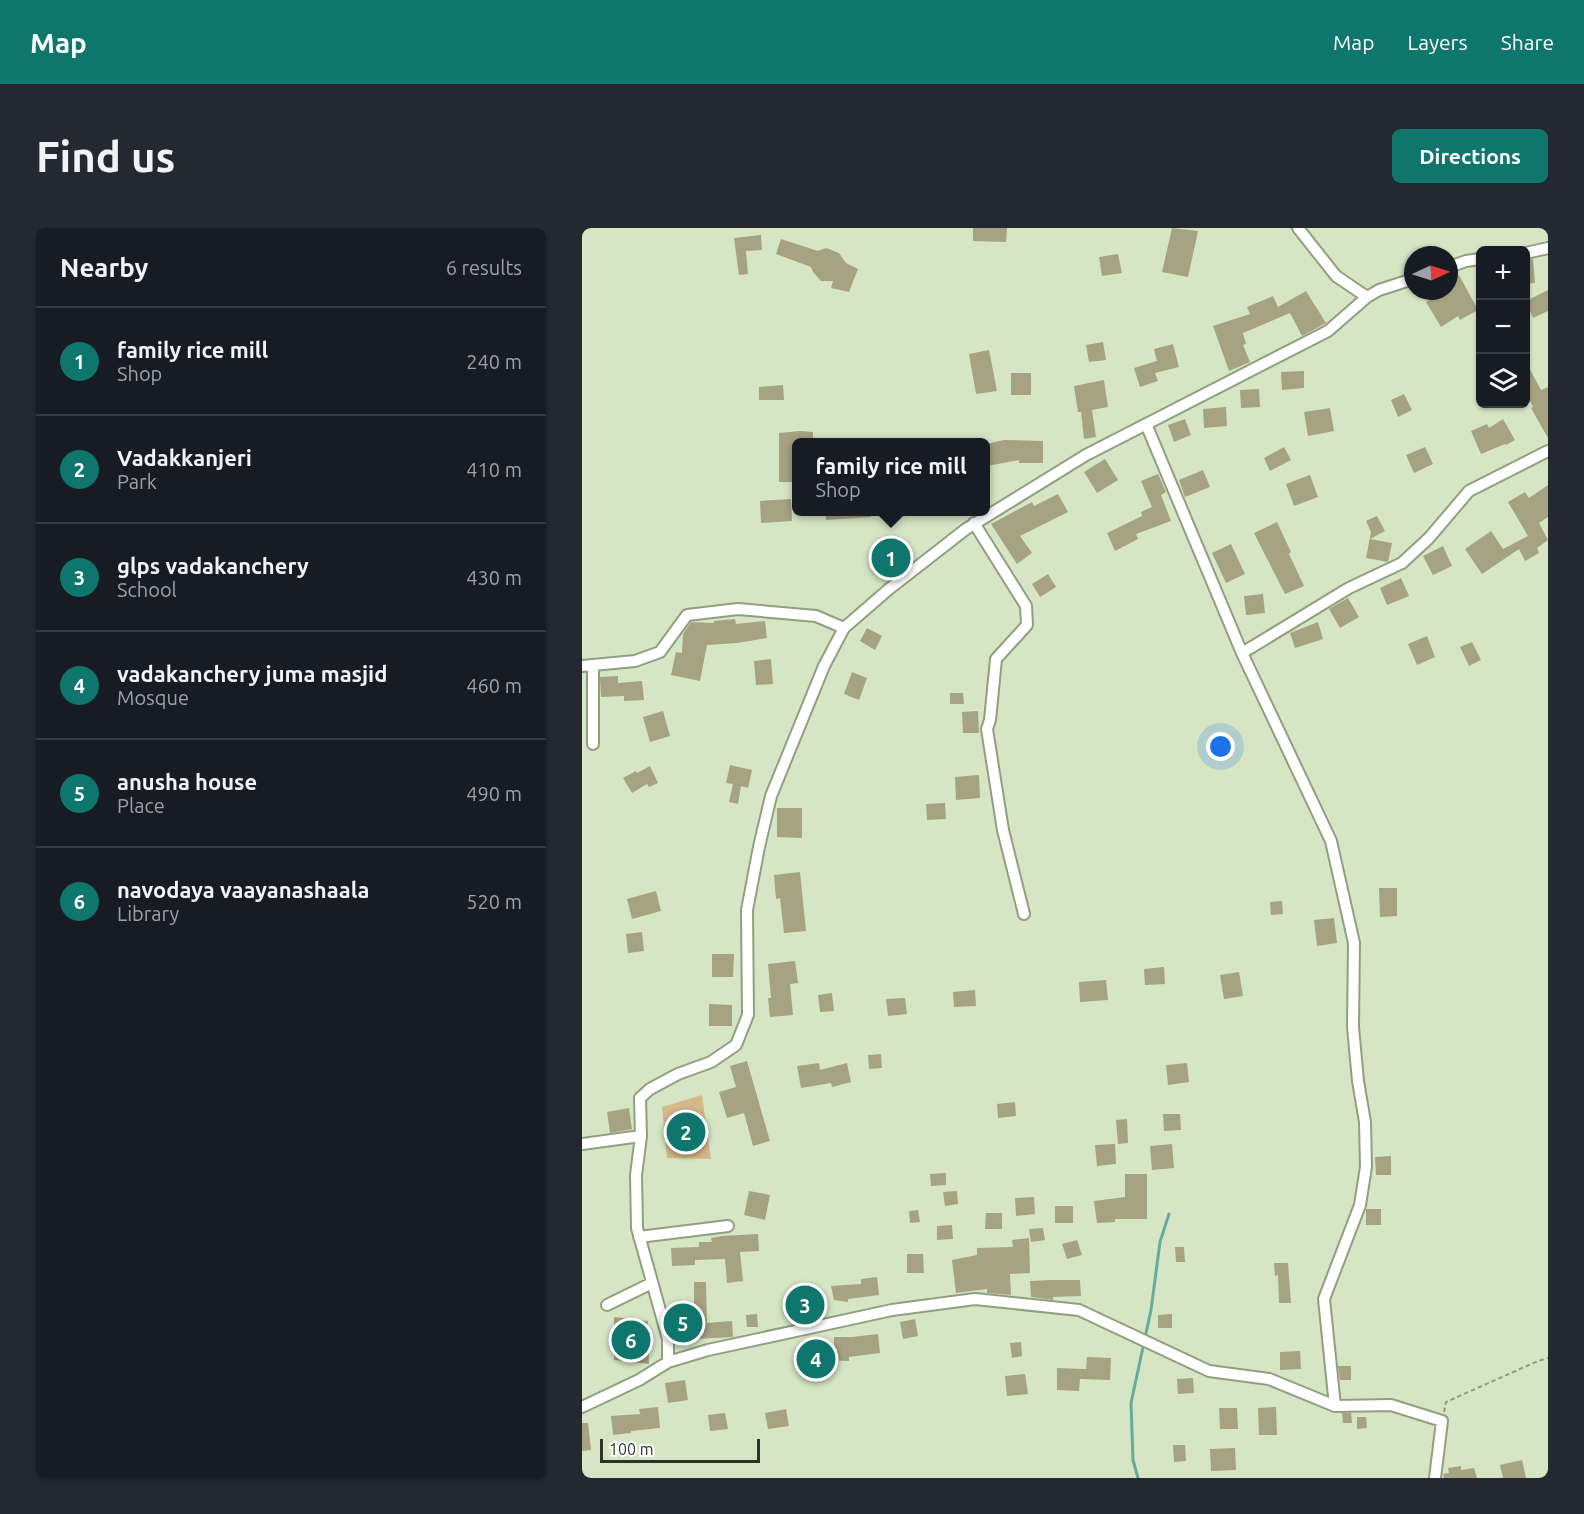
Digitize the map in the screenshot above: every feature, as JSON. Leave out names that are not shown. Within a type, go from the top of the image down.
[{"type":"street","points":[[1298,228],[1336,276],[1367,297]]},
{"type":"street","points":[[1530,252],[1548,248]]},
{"type":"street","points":[[1458,264],[1476,260]]},
{"type":"street","points":[[990,513],[1086,455],[1328,332],[1367,297],[1379,290],[1404,282]]},
{"type":"street","points":[[1146,424],[1242,653],[1331,841],[1354,944],[1353,1027],[1358,1081],[1365,1122],[1366,1167],[1359,1204],[1324,1299],[1335,1406]]},
{"type":"street","points":[[1242,653],[1348,588],[1402,563],[1429,538],[1469,491],[1548,452]]},
{"type":"street","points":[[668,1362],[668,1339],[637,1228],[636,1174],[641,1136],[640,1098],[650,1089],[678,1074],[711,1062],[736,1045],[748,1015],[747,910],[771,796],[824,666],[844,628],[889,589],[986,516]]},
{"type":"street","points":[[974,523],[1026,606],[1027,625],[996,659],[990,720],[987,729],[1003,830],[1024,914]]},
{"type":"street","points":[[593,744],[588,666],[635,661],[660,652],[687,615],[738,609],[816,616],[844,628]]},
{"type":"street","points":[[582,1144],[641,1136]]},
{"type":"street","points":[[639,1237],[728,1226]]},
{"type":"street","points":[[607,1305],[652,1283]]},
{"type":"street","points":[[582,1407],[639,1380],[668,1362],[708,1350],[892,1310],[975,1299],[1079,1310],[1209,1371],[1269,1379],[1335,1406],[1391,1405],[1442,1421],[1436,1478]]},
{"type":"path","points":[[1442,1421],[1446,1402],[1548,1358]]},
{"type":"shaded area","points":[[702,1095],[711,1159],[667,1158],[662,1107]]},
{"type":"building","points":[[973,228],[1007,228],[1006,242],[973,241]]},
{"type":"building","points":[[1172,228],[1198,231],[1188,277],[1162,272]]},
{"type":"building","points":[[761,235],[762,250],[746,251],[748,274],[739,275],[734,238]]},
{"type":"building","points":[[781,239],[818,251],[826,248],[839,253],[846,263],[858,269],[849,292],[831,288],[833,281],[821,281],[811,267],[776,254]]},
{"type":"building","points":[[1118,254],[1122,273],[1102,276],[1099,257]]},
{"type":"building","points":[[1530,259],[1533,259],[1535,283],[1530,284]]},
{"type":"building","points":[[1458,276],[1476,306],[1476,311],[1460,320],[1458,316],[1441,327],[1426,302],[1458,300]]},
{"type":"building","points":[[1548,290],[1548,311],[1533,318],[1530,311],[1530,299]]},
{"type":"building","points":[[1306,291],[1326,323],[1302,336],[1290,313],[1243,333],[1246,344],[1243,345],[1250,362],[1229,371],[1213,326],[1250,314],[1247,307],[1273,296],[1278,307]]},
{"type":"building","points":[[1103,342],[1106,360],[1089,362],[1086,345]]},
{"type":"building","points":[[1173,344],[1179,367],[1155,373],[1158,381],[1140,387],[1134,368],[1157,361],[1154,349]]},
{"type":"building","points":[[989,350],[997,391],[976,394],[969,354]]},
{"type":"building","points":[[1530,369],[1541,390],[1548,387],[1548,438],[1531,408],[1533,407],[1530,401]]},
{"type":"building","points":[[1304,371],[1304,388],[1282,390],[1281,372]]},
{"type":"building","points":[[1011,373],[1031,373],[1031,395],[1011,395]]},
{"type":"building","points":[[1104,380],[1108,407],[1092,410],[1096,437],[1084,439],[1081,412],[1078,412],[1074,386]]},
{"type":"building","points":[[783,385],[784,400],[759,400],[759,387]]},
{"type":"building","points":[[1259,389],[1260,407],[1241,408],[1240,390]]},
{"type":"building","points":[[1404,394],[1412,410],[1398,417],[1391,400]]},
{"type":"building","points":[[1226,407],[1227,426],[1204,428],[1203,409]]},
{"type":"building","points":[[1330,408],[1334,431],[1308,436],[1304,412]]},
{"type":"building","points":[[1185,419],[1191,435],[1174,442],[1168,425]]},
{"type":"building","points":[[1503,419],[1515,440],[1481,454],[1471,431],[1487,424],[1489,428]]},
{"type":"building","points":[[813,432],[813,438],[792,438],[792,482],[779,482],[779,433]]},
{"type":"building","points":[[1004,440],[1043,441],[1043,463],[1019,463],[1019,460],[990,465],[990,443]]},
{"type":"building","points":[[1284,447],[1291,460],[1270,471],[1264,458]]},
{"type":"building","points":[[1425,447],[1433,464],[1414,473],[1406,455]]},
{"type":"building","points":[[1105,459],[1118,480],[1097,493],[1084,472]]},
{"type":"building","points":[[1203,470],[1210,487],[1185,497],[1179,480]]},
{"type":"building","points":[[1158,474],[1166,492],[1161,495],[1171,521],[1136,534],[1138,539],[1115,551],[1107,533],[1142,516],[1141,512],[1152,507],[1141,481]]},
{"type":"building","points":[[1310,475],[1318,497],[1294,506],[1286,484]]},
{"type":"building","points":[[1548,485],[1548,517],[1539,523],[1548,540],[1537,548],[1539,553],[1525,561],[1519,549],[1482,574],[1465,549],[1491,531],[1503,549],[1528,536],[1508,502],[1525,492],[1529,498]]},
{"type":"building","points":[[1058,494],[1068,512],[1020,536],[1032,553],[1017,564],[991,524],[1032,502],[1034,506]]},
{"type":"building","points":[[791,499],[792,521],[761,523],[760,501]]},
{"type":"building","points":[[826,516],[871,516],[871,517],[826,520]]},
{"type":"building","points":[[1377,516],[1385,531],[1370,539],[1392,543],[1388,562],[1366,558],[1371,532],[1366,521]]},
{"type":"building","points":[[1277,522],[1304,586],[1285,594],[1254,533]]},
{"type":"building","points":[[1231,544],[1245,574],[1226,583],[1212,553]]},
{"type":"building","points":[[1443,546],[1452,566],[1433,575],[1423,556]]},
{"type":"building","points":[[1048,574],[1056,587],[1040,597],[1032,584]]},
{"type":"building","points":[[1401,578],[1409,596],[1387,605],[1380,588]]},
{"type":"building","points":[[1263,594],[1265,613],[1246,615],[1244,596]]},
{"type":"building","points":[[1348,598],[1359,617],[1340,628],[1329,609]]},
{"type":"building","points":[[735,619],[736,624],[765,621],[767,638],[707,645],[700,681],[671,675],[676,652],[682,653],[683,634],[691,622],[714,623],[714,621]]},
{"type":"building","points":[[1318,622],[1323,639],[1295,648],[1290,633]]},
{"type":"building","points":[[867,628],[882,636],[875,650],[860,641]]},
{"type":"building","points":[[1427,636],[1435,657],[1417,665],[1408,644]]},
{"type":"building","points":[[1472,642],[1481,660],[1469,666],[1460,647]]},
{"type":"building","points":[[771,659],[773,684],[756,685],[754,661]]},
{"type":"building","points":[[852,672],[867,678],[859,700],[844,694]]},
{"type":"building","points":[[618,676],[618,683],[642,681],[644,700],[624,701],[624,696],[601,697],[600,677]]},
{"type":"building","points":[[950,693],[963,693],[964,704],[950,704]]},
{"type":"building","points":[[663,711],[670,736],[650,742],[643,717]]},
{"type":"building","points":[[978,711],[979,733],[963,733],[962,712]]},
{"type":"building","points":[[730,765],[752,770],[748,788],[741,786],[738,804],[729,802],[733,784],[726,783]]},
{"type":"building","points":[[650,766],[658,783],[649,787],[647,784],[632,793],[623,778]]},
{"type":"building","points":[[979,775],[980,798],[956,800],[955,777]]},
{"type":"building","points":[[945,803],[946,819],[927,820],[926,804]]},
{"type":"building","points":[[777,808],[802,808],[802,838],[777,837]]},
{"type":"building","points":[[800,872],[806,931],[784,933],[780,898],[776,899],[774,875]]},
{"type":"building","points":[[1379,888],[1397,888],[1397,916],[1380,917]]},
{"type":"building","points":[[656,891],[661,911],[632,919],[627,899]]},
{"type":"building","points":[[1282,901],[1283,914],[1271,915],[1270,902]]},
{"type":"building","points":[[1334,918],[1337,943],[1317,946],[1314,920]]},
{"type":"building","points":[[642,932],[644,951],[628,953],[626,934]]},
{"type":"building","points":[[712,954],[734,954],[733,977],[712,977]]},
{"type":"building","points":[[795,961],[798,983],[790,984],[793,1015],[770,1017],[768,964]]},
{"type":"building","points":[[1164,967],[1165,984],[1145,985],[1144,969]]},
{"type":"building","points":[[1239,972],[1243,996],[1224,999],[1220,975]]},
{"type":"building","points":[[1106,980],[1108,1000],[1080,1002],[1079,982]]},
{"type":"building","points":[[975,990],[976,1006],[954,1007],[953,992]]},
{"type":"building","points":[[832,993],[834,1011],[820,1012],[818,995]]},
{"type":"building","points":[[905,998],[907,1014],[888,1016],[886,999]]},
{"type":"building","points":[[709,1004],[732,1005],[732,1026],[709,1026]]},
{"type":"building","points":[[881,1054],[882,1068],[869,1069],[868,1055]]},
{"type":"building","points":[[747,1061],[770,1141],[753,1146],[744,1113],[727,1118],[719,1092],[736,1087],[730,1066]]},
{"type":"building","points":[[819,1063],[820,1070],[847,1063],[851,1082],[832,1087],[831,1083],[801,1088],[797,1066]]},
{"type":"building","points":[[1187,1063],[1189,1082],[1168,1085],[1166,1065]]},
{"type":"building","points":[[1015,1102],[1016,1116],[998,1118],[997,1104]]},
{"type":"building","points":[[629,1108],[632,1129],[610,1133],[607,1112]]},
{"type":"building","points":[[1163,1114],[1180,1114],[1181,1130],[1164,1131]]},
{"type":"building","points":[[1127,1119],[1128,1143],[1118,1144],[1116,1120]]},
{"type":"building","points":[[1115,1144],[1116,1164],[1097,1166],[1095,1145]]},
{"type":"building","points":[[1172,1144],[1174,1168],[1152,1170],[1150,1146]]},
{"type":"building","points":[[1391,1156],[1391,1175],[1376,1175],[1375,1157]]},
{"type":"building","points":[[946,1173],[946,1185],[931,1186],[930,1174]]},
{"type":"building","points":[[1125,1174],[1147,1174],[1147,1219],[1115,1219],[1115,1222],[1097,1223],[1094,1201],[1125,1197]]},
{"type":"building","points":[[749,1191],[770,1195],[765,1220],[744,1215]]},
{"type":"building","points":[[957,1191],[958,1204],[945,1206],[943,1192]]},
{"type":"building","points":[[1034,1197],[1035,1214],[1016,1216],[1015,1198]]},
{"type":"building","points":[[1055,1206],[1073,1206],[1073,1223],[1055,1223]]},
{"type":"building","points":[[1366,1209],[1381,1209],[1381,1225],[1366,1225]]},
{"type":"building","points":[[918,1210],[920,1222],[910,1223],[909,1211]]},
{"type":"building","points":[[986,1213],[1002,1213],[1002,1229],[985,1229]]},
{"type":"building","points":[[952,1225],[953,1239],[937,1240],[937,1226]]},
{"type":"building","points":[[1043,1228],[1045,1240],[1031,1242],[1029,1229]]},
{"type":"building","points":[[758,1234],[759,1251],[740,1252],[743,1281],[727,1283],[725,1259],[695,1260],[695,1265],[672,1266],[671,1248],[699,1247],[699,1242],[712,1242],[711,1238],[722,1236]]},
{"type":"building","points":[[1029,1238],[1030,1273],[1010,1274],[1011,1295],[987,1293],[987,1289],[956,1293],[952,1260],[977,1255],[977,1248],[1013,1247],[1012,1240]]},
{"type":"building","points":[[1077,1240],[1082,1255],[1067,1259],[1062,1244]]},
{"type":"building","points":[[1175,1247],[1184,1247],[1185,1262],[1176,1262]]},
{"type":"building","points":[[907,1254],[923,1254],[924,1273],[907,1273]]},
{"type":"building","points":[[1274,1263],[1288,1263],[1291,1303],[1279,1303],[1278,1275],[1275,1276]]},
{"type":"building","points":[[877,1277],[879,1295],[848,1299],[848,1302],[834,1300],[831,1286],[861,1284],[861,1279]]},
{"type":"building","points":[[1080,1280],[1081,1296],[1053,1297],[1053,1300],[1031,1297],[1030,1281]]},
{"type":"building","points":[[694,1282],[706,1282],[707,1323],[732,1321],[733,1337],[696,1339],[692,1309],[694,1309]]},
{"type":"building","points":[[757,1314],[758,1327],[747,1327],[746,1315]]},
{"type":"building","points":[[1172,1314],[1172,1328],[1158,1328],[1158,1315]]},
{"type":"building","points":[[614,1317],[648,1321],[649,1364],[614,1360]]},
{"type":"building","points":[[681,1317],[694,1329],[677,1329]]},
{"type":"building","points":[[915,1319],[918,1336],[903,1339],[900,1322]]},
{"type":"building","points":[[878,1334],[880,1353],[849,1357],[849,1361],[824,1360],[826,1367],[807,1366],[807,1352],[834,1348],[834,1337]]},
{"type":"building","points":[[1021,1342],[1022,1356],[1012,1358],[1010,1343]]},
{"type":"building","points":[[1300,1351],[1301,1369],[1280,1370],[1280,1352]]},
{"type":"building","points":[[1087,1357],[1111,1358],[1110,1380],[1080,1379],[1079,1391],[1057,1390],[1057,1368],[1086,1369]]},
{"type":"building","points":[[1338,1366],[1351,1366],[1351,1380],[1340,1380]]},
{"type":"building","points":[[1025,1374],[1028,1394],[1007,1396],[1005,1376]]},
{"type":"building","points":[[1193,1378],[1194,1393],[1178,1394],[1177,1379]]},
{"type":"building","points":[[685,1380],[688,1400],[668,1403],[665,1383]]},
{"type":"building","points":[[658,1407],[660,1428],[613,1435],[611,1416],[640,1414],[639,1409]]},
{"type":"building","points":[[1276,1407],[1277,1435],[1259,1435],[1258,1408]]},
{"type":"building","points":[[1219,1408],[1237,1408],[1238,1429],[1220,1429]]},
{"type":"building","points":[[786,1409],[789,1426],[768,1429],[765,1413]]},
{"type":"building","points":[[725,1413],[728,1429],[710,1431],[708,1415]]},
{"type":"building","points":[[1342,1413],[1351,1413],[1352,1423],[1343,1423]]},
{"type":"building","points":[[1357,1417],[1366,1417],[1367,1428],[1357,1429]]},
{"type":"building","points":[[582,1423],[588,1423],[591,1450],[582,1451]]},
{"type":"building","points":[[1173,1445],[1185,1445],[1186,1461],[1174,1462]]},
{"type":"building","points":[[1235,1448],[1236,1470],[1211,1471],[1210,1449]]},
{"type":"building","points":[[1522,1460],[1526,1478],[1503,1478],[1500,1465]]},
{"type":"building","points":[[1461,1466],[1461,1470],[1474,1468],[1477,1478],[1444,1478],[1443,1474],[1449,1473],[1448,1468]]},
{"type":"waterway","points":[[1138,1478],[1133,1460],[1131,1403],[1151,1310],[1160,1242],[1169,1214]]},
{"type":"place","name":"family rice mill","points":[[891,558]]},
{"type":"place","name":"Vadakkanjeri","points":[[686,1132]]},
{"type":"place","name":"glps vadakanchery","points":[[805,1305]]},
{"type":"place","name":"anusha house","points":[[683,1323]]},
{"type":"place","name":"navodaya vaayanashaala","points":[[631,1340]]},
{"type":"place","name":"vadakanchery juma masjid","points":[[816,1359]]}]
